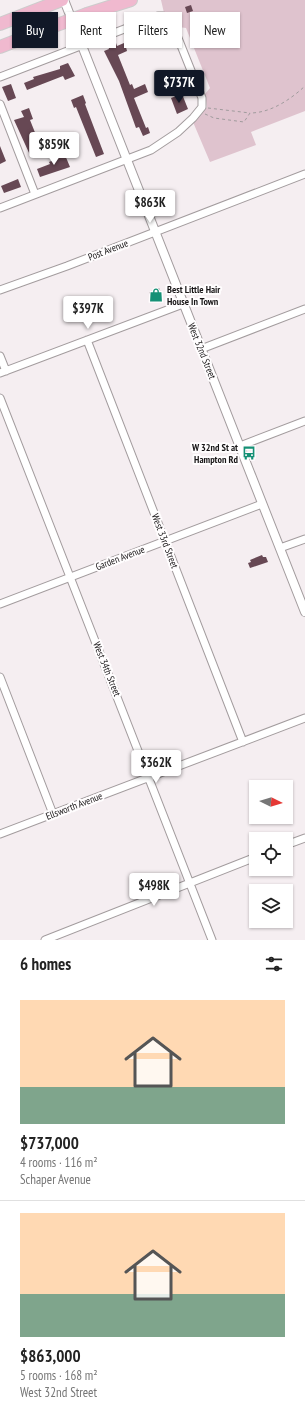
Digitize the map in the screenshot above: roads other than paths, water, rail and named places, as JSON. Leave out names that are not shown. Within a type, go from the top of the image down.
[{"type":"highway","points":[[0,24],[63,0]]},
{"type":"highway","points":[[92,12],[124,0]]},
{"type":"highway","points":[[93,12],[131,0]]},
{"type":"highway","points":[[0,47],[66,22]]},
{"type":"street","name":"West 32nd Street","points":[[63,0],[68,12]]},
{"type":"street","points":[[0,208],[151,150],[178,132],[205,110],[202,98],[172,23],[167,19],[158,16],[116,32]]},
{"type":"street","points":[[0,77],[74,48]]},
{"type":"street","name":"West 32nd Street","points":[[83,48],[154,232],[305,612]]},
{"type":"street","points":[[0,104],[35,194]]},
{"type":"street","name":"Post Avenue","points":[[0,290],[305,174]]},
{"type":"street","points":[[0,356],[3,372],[183,304]]},
{"type":"street","points":[[201,349],[305,309]]},
{"type":"street","name":"West 33rd Street","points":[[87,340],[243,742]]},
{"type":"street","name":"West 34th Street","points":[[0,398],[212,940]]},
{"type":"street","points":[[240,446],[305,421]]},
{"type":"street","name":"Garden Avenue","points":[[0,604],[164,540],[262,504]]},
{"type":"street","points":[[280,548],[305,539]]},
{"type":"street","points":[[0,677],[53,814]]},
{"type":"street","name":"Ellsworth Avenue","points":[[0,834],[149,776],[305,718]]},
{"type":"street","points":[[293,842],[305,838]]},
{"type":"street","points":[[45,940],[249,860]]},
{"type":"place","name":"Best Little Hair House In Town","points":[[156,295]]},
{"type":"place","name":"W 32nd St at Hampton Rd","points":[[249,453]]}]
